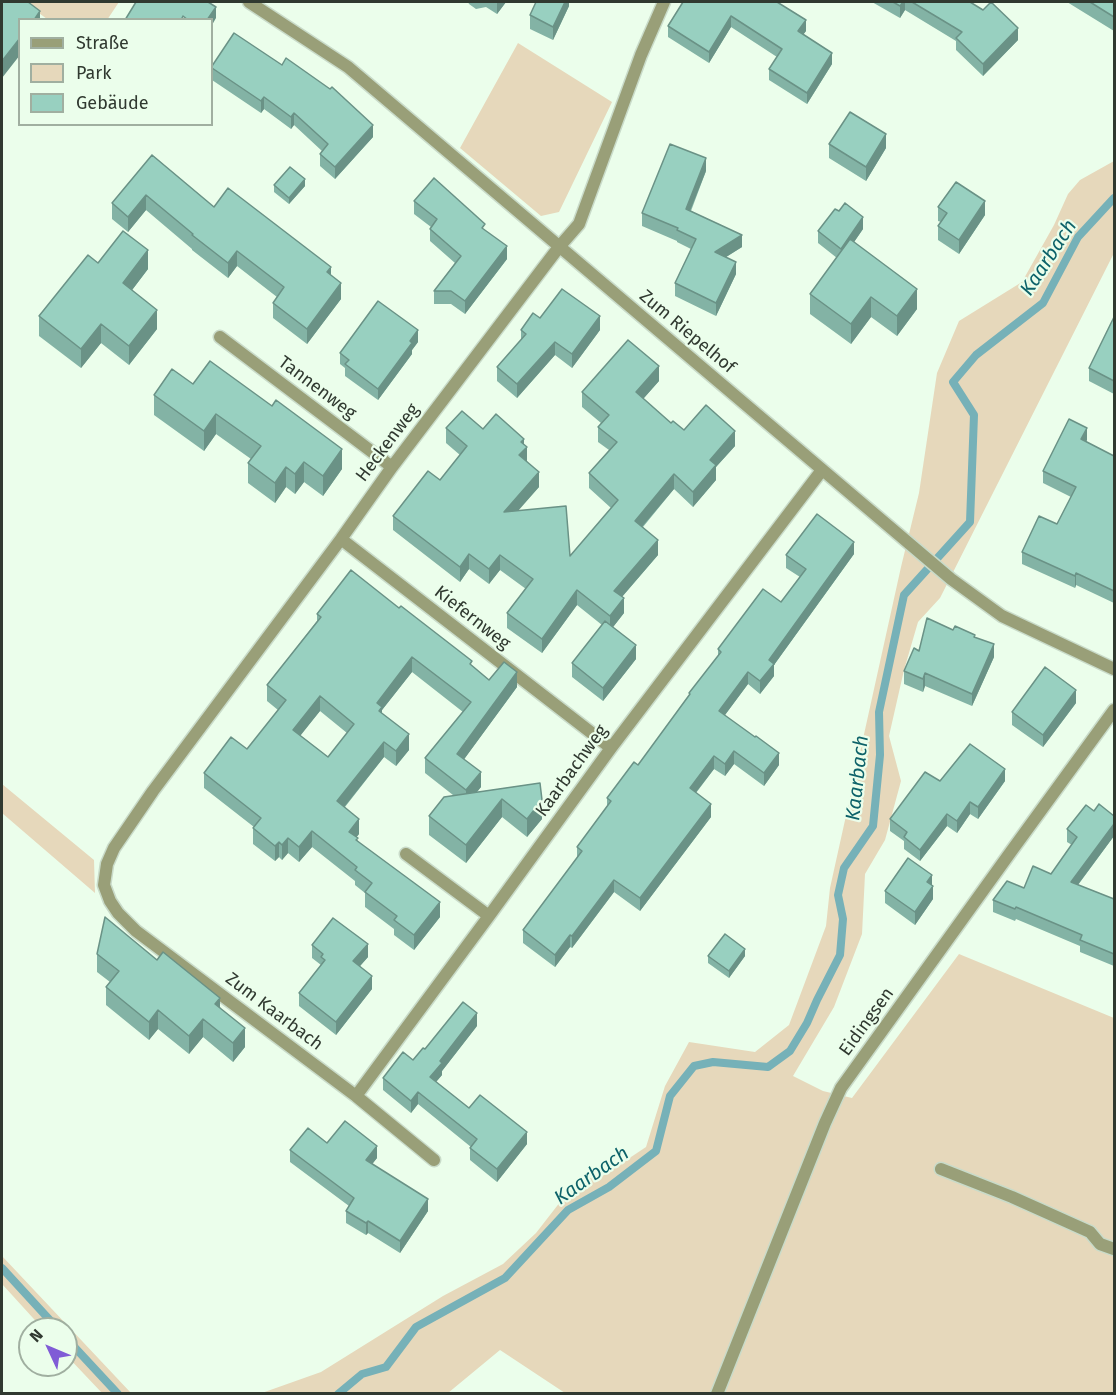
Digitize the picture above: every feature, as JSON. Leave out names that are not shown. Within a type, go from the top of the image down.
[{"type":"street","name":"Zum Riepelhof","points":[[249,2],[348,67],[951,579],[1002,616],[1114,669]]},
{"type":"street","name":"Heckenweg","points":[[104,885],[107,864],[114,848],[153,791],[392,467],[559,247],[579,224],[641,55],[664,2]]},
{"type":"street","name":"Tannenweg","points":[[220,337],[392,467]]},
{"type":"street","name":"Kaarbachweg","points":[[356,1096],[610,748],[822,470]]},
{"type":"street","name":"Kiefernweg","points":[[341,539],[610,748]]},
{"type":"street","name":"Eidingsen","points":[[717,1394],[841,1088],[1114,710]]},
{"type":"street","points":[[406,854],[489,916]]},
{"type":"street","name":"Zum Kaarbach","points":[[104,885],[118,913],[136,931],[356,1096],[434,1160]]},
{"type":"street","points":[[941,1169],[1012,1197],[1090,1232],[1100,1244],[1114,1250]]},
{"type":"green space","points":[[24,2],[119,2],[108,18],[46,18]]},
{"type":"green space","points":[[518,43],[612,102],[559,212],[541,216],[460,148]]},
{"type":"green space","points":[[1114,161],[1114,253],[940,598],[918,622],[889,736],[901,781],[885,840],[865,874],[862,934],[834,1007],[793,1076],[823,1091],[852,1098],[959,954],[1114,1018],[1114,1393],[565,1393],[500,1350],[448,1393],[259,1394],[321,1372],[443,1296],[503,1264],[536,1233],[578,1179],[601,1177],[646,1147],[665,1086],[689,1042],[755,1052],[789,1025],[826,926],[830,888],[919,493],[937,373],[959,321],[1022,282],[1054,225],[1068,194],[1080,180]]},
{"type":"green space","points":[[2,784],[94,860],[95,893],[2,813]]},
{"type":"green space","points":[[2,1256],[59,1317],[32,1317],[2,1284]]},
{"type":"green space","points":[[78,1337],[131,1393],[102,1393],[78,1368]]},
{"type":"building","points":[[2,2],[28,2],[40,11],[35,18],[18,18],[18,41],[2,61]]},
{"type":"building","points":[[136,2],[208,2],[216,7],[208,18],[183,16],[182,18],[126,18]]},
{"type":"building","points":[[536,2],[565,2],[553,27],[530,15]]},
{"type":"building","points":[[683,2],[777,2],[806,20],[798,31],[832,53],[807,93],[769,69],[782,49],[731,16],[709,52],[668,26]]},
{"type":"building","points":[[912,2],[970,2],[983,10],[991,2],[1018,28],[983,64],[956,38],[962,32]]},
{"type":"building","points":[[1090,2],[1114,2],[1114,17]]},
{"type":"building","points":[[234,33],[282,65],[286,58],[330,89],[332,87],[373,125],[335,167],[320,154],[328,144],[294,113],[291,117],[264,97],[261,101],[213,69],[213,64]]},
{"type":"building","points":[[850,112],[886,134],[866,167],[829,144]]},
{"type":"building","points":[[670,144],[706,158],[686,209],[742,235],[715,252],[736,262],[716,303],[675,283],[696,239],[677,230],[678,228],[642,213]]},
{"type":"building","points":[[152,155],[214,207],[228,188],[331,267],[327,272],[341,283],[307,329],[273,303],[284,287],[237,251],[228,263],[146,195],[128,217],[112,203]]},
{"type":"building","points":[[290,167],[305,179],[289,198],[274,185]]},
{"type":"building","points":[[434,178],[485,224],[482,228],[507,246],[465,301],[451,291],[434,291],[461,256],[430,229],[437,219],[414,201]]},
{"type":"building","points":[[956,182],[985,201],[959,240],[938,226],[947,213],[938,207]]},
{"type":"building","points":[[845,203],[863,217],[841,249],[818,231],[835,209],[839,211]]},
{"type":"building","points":[[123,231],[148,250],[123,283],[157,310],[129,346],[101,324],[81,349],[39,316],[88,255],[98,263]]},
{"type":"building","points":[[850,239],[917,289],[897,316],[871,297],[851,324],[810,294]]},
{"type":"building","points":[[562,289],[600,316],[572,354],[555,342],[517,384],[497,367],[526,334],[521,330],[533,313],[540,318]]},
{"type":"building","points":[[378,301],[418,330],[410,341],[412,343],[378,389],[345,364],[349,360],[340,353]]},
{"type":"building","points":[[1114,317],[1114,381],[1089,368]]},
{"type":"building","points":[[628,340],[659,366],[636,392],[671,423],[673,421],[684,430],[706,405],[735,431],[710,460],[716,465],[693,492],[674,474],[635,521],[658,540],[614,591],[624,598],[610,616],[577,590],[542,639],[507,613],[533,579],[500,555],[489,569],[469,554],[460,567],[393,516],[428,471],[440,480],[467,446],[446,428],[462,411],[483,429],[496,414],[524,439],[521,442],[527,447],[519,455],[539,472],[504,512],[566,506],[570,556],[618,500],[589,473],[617,442],[598,427],[609,415],[582,392]]},
{"type":"building","points":[[210,361],[272,406],[276,400],[342,449],[323,476],[304,462],[295,474],[286,467],[275,483],[248,463],[261,446],[216,414],[204,431],[154,395],[172,369],[193,384]]},
{"type":"building","points":[[1069,419],[1087,428],[1081,439],[1114,456],[1114,591],[1022,552],[1039,516],[1057,524],[1076,487],[1043,471]]},
{"type":"building","points":[[817,514],[854,542],[769,660],[774,664],[760,681],[748,672],[719,711],[779,753],[764,773],[734,751],[725,764],[714,756],[690,788],[711,804],[640,898],[614,880],[555,955],[523,930],[582,851],[577,847],[611,801],[607,798],[634,762],[638,765],[721,652],[718,649],[763,589],[781,602],[806,569],[786,555]]},
{"type":"building","points":[[351,570],[472,661],[470,664],[489,680],[504,662],[517,672],[457,754],[481,772],[466,790],[425,758],[471,702],[412,657],[377,703],[382,707],[379,711],[409,734],[396,751],[384,742],[337,801],[359,819],[349,832],[358,838],[356,840],[440,902],[414,935],[394,920],[397,916],[365,892],[372,883],[355,870],[357,867],[312,831],[299,847],[288,838],[282,845],[279,842],[275,846],[253,828],[261,818],[204,773],[231,737],[247,749],[286,700],[267,685],[321,617],[317,614]],"holes":[[[320,696],[354,724],[328,757],[293,730]]]},
{"type":"building","points":[[927,618],[953,630],[955,626],[975,635],[974,637],[994,644],[972,694],[925,673],[923,679],[904,671],[914,648],[919,651]]},
{"type":"building","points":[[605,621],[636,645],[603,688],[572,663]]},
{"type":"building","points":[[1045,667],[1076,690],[1043,735],[1012,712]]},
{"type":"building","points":[[970,744],[1005,769],[978,807],[970,802],[957,821],[947,814],[920,850],[904,837],[907,832],[890,819],[925,772],[940,781]]},
{"type":"building","points":[[540,783],[542,800],[527,819],[502,799],[466,845],[429,816],[444,797]]},
{"type":"building","points":[[1099,804],[1114,816],[1114,824],[1071,882],[1114,899],[1114,954],[1080,940],[1082,935],[1016,907],[1015,909],[993,900],[1007,881],[1024,888],[1033,866],[1051,874],[1077,837],[1067,829],[1086,805],[1094,811]]},
{"type":"building","points":[[908,858],[932,875],[927,882],[933,886],[915,912],[885,891]]},
{"type":"building","points":[[105,917],[157,960],[163,952],[220,998],[215,1004],[245,1028],[233,1043],[203,1019],[189,1036],[158,1010],[149,1022],[106,987],[119,971],[97,954]]},
{"type":"building","points":[[333,918],[368,944],[353,961],[372,976],[336,1022],[299,993],[325,960],[321,957],[323,954],[312,945]]},
{"type":"building","points":[[725,934],[745,949],[729,971],[708,956]]},
{"type":"building","points":[[463,1002],[477,1013],[430,1077],[469,1108],[480,1095],[527,1132],[497,1169],[470,1148],[477,1139],[418,1092],[411,1101],[383,1078],[403,1052],[413,1060],[423,1048],[425,1049]]},
{"type":"building","points":[[345,1121],[377,1146],[366,1160],[428,1199],[400,1241],[368,1221],[366,1223],[346,1211],[354,1198],[290,1150],[308,1128],[327,1143]]},
{"type":"waterway","name":"Kaarbach","points":[[338,1394],[362,1374],[386,1367],[416,1327],[505,1278],[568,1210],[609,1187],[656,1151],[670,1096],[694,1066],[713,1062],[768,1067],[790,1051],[807,1023],[840,955],[843,919],[838,895],[844,868],[873,826],[880,755],[879,712],[904,595],[970,522],[974,415],[953,382],[976,355],[1043,303],[1078,237],[1114,198]]},
{"type":"waterway","points":[[2,1268],[47,1317]]},
{"type":"waterway","points":[[78,1351],[118,1394]]}]
